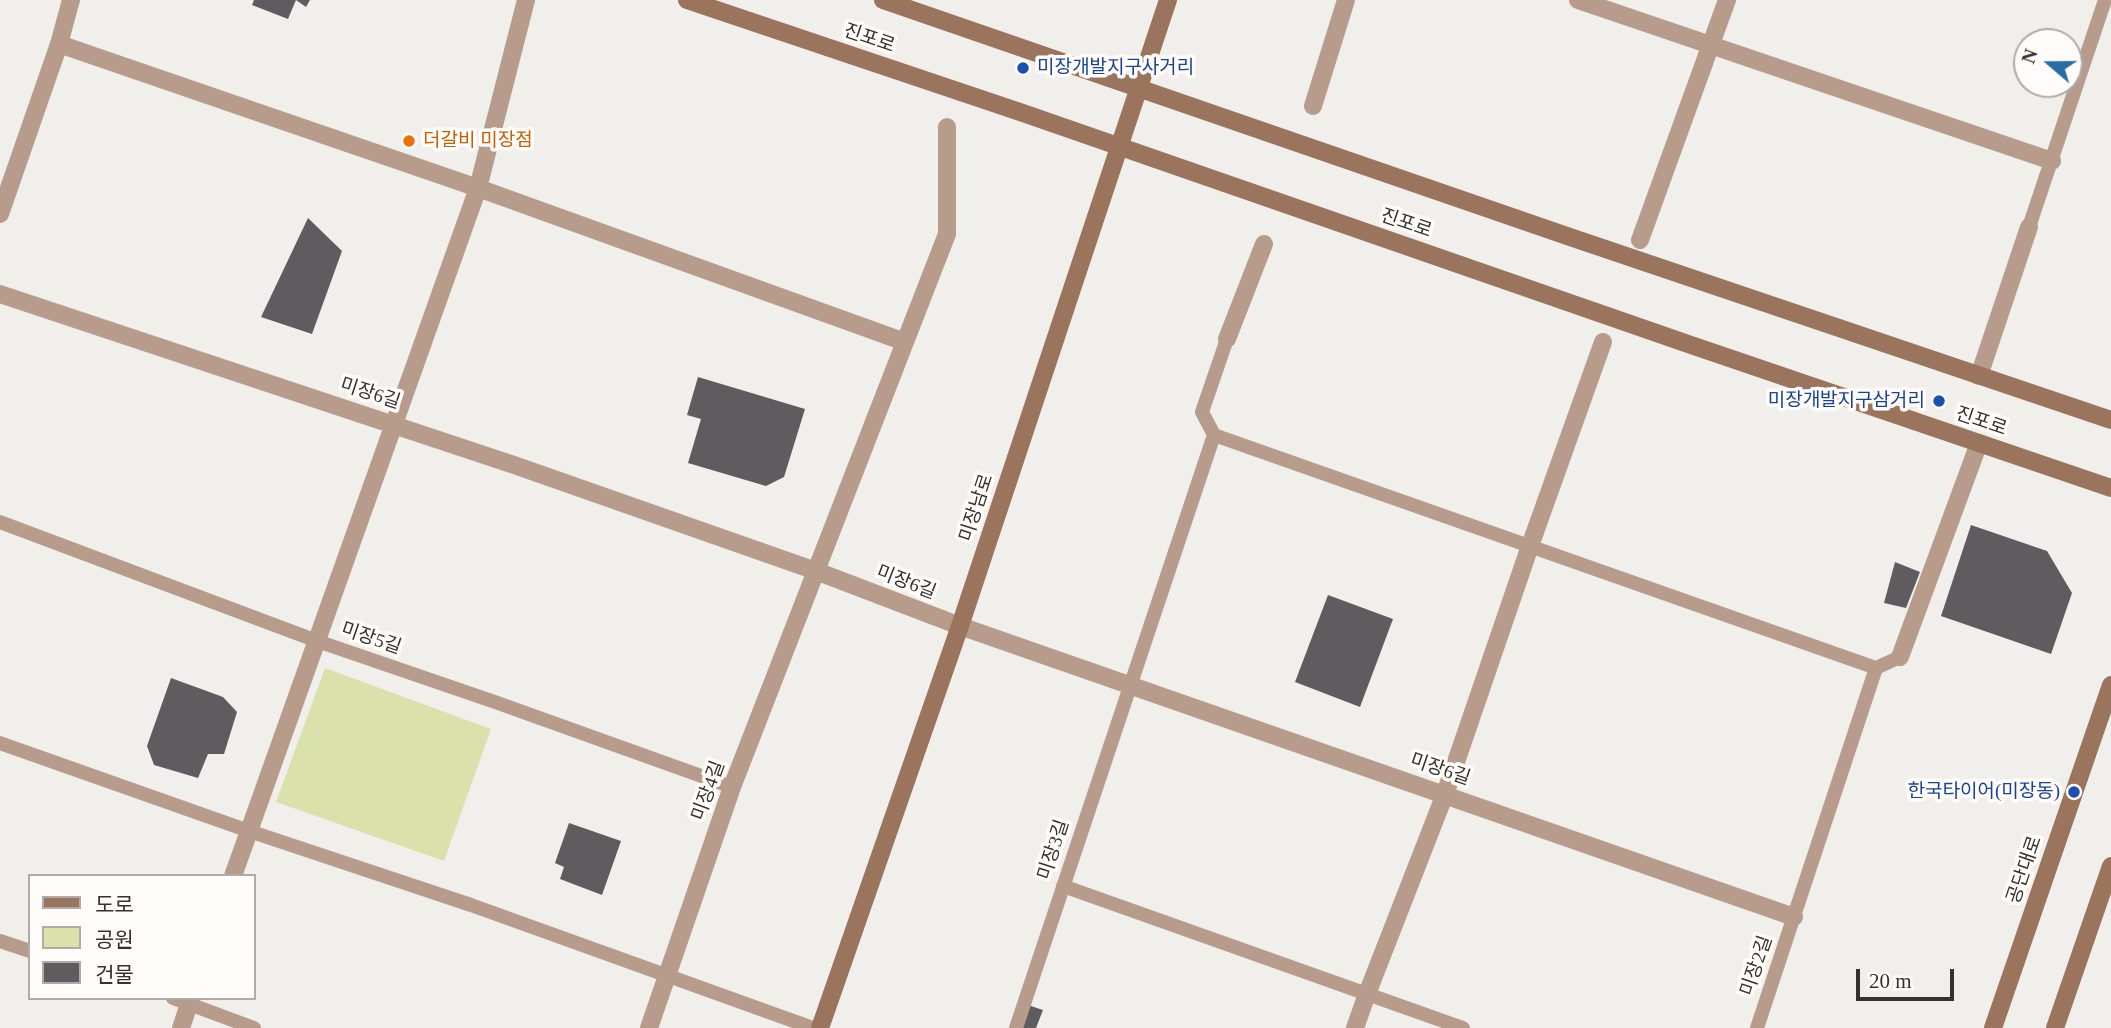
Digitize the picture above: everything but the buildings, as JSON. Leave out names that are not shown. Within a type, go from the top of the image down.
[{"type":"street","points":[[0,214],[59,44],[71,0]]},
{"type":"street","points":[[234,874],[478,188],[526,0]]},
{"type":"street","name":"진포로","points":[[687,0],[2111,488]]},
{"type":"street","points":[[883,0],[2111,420]]},
{"type":"street","name":"미장남로","points":[[820,1028],[960,626],[1168,0]]},
{"type":"street","points":[[1313,106],[1346,0]]},
{"type":"street","points":[[1578,0],[2052,162]]},
{"type":"street","points":[[1640,240],[1727,0]]},
{"type":"street","points":[[59,44],[478,188],[905,342]]},
{"type":"street","name":"미장4길","points":[[649,1028],[732,787],[947,234],[947,127]]},
{"type":"street","points":[[1979,376],[2029,226]]},
{"type":"street","points":[[1227,339],[1265,244]]},
{"type":"street","name":"미장6길","points":[[0,294],[395,425],[816,571],[960,626],[1794,917]]},
{"type":"street","points":[[1356,1028],[1367,993],[1445,794],[1602,342]]},
{"type":"street","points":[[1900,657],[1979,443]]},
{"type":"street","name":"공단대로","points":[[1993,1028],[2111,685]]},
{"type":"street","points":[[2055,1028],[2111,866]]},
{"type":"street","points":[[181,1028],[184,1000]]},
{"type":"lane","points":[[2029,226],[2105,0]]},
{"type":"lane","points":[[1227,339],[1202,412],[1214,435],[1876,668],[1900,657]]},
{"type":"lane","name":"미장3길","points":[[1016,1028],[1214,435]]},
{"type":"lane","name":"미장5길","points":[[0,522],[317,641],[732,787]]},
{"type":"lane","name":"미장2길","points":[[1757,1028],[1876,668]]},
{"type":"lane","points":[[0,743],[249,831],[471,905],[813,1028]]},
{"type":"lane","points":[[1063,886],[1463,1028]]},
{"type":"lane","points":[[0,941],[28,949]]},
{"type":"lane","points":[[184,1000],[254,1028]]},
{"type":"green space","points":[[325,668],[491,729],[444,861],[276,802]]},
{"type":"place","name":"미장개발지구사거리","points":[[1023,68]]},
{"type":"place","name":"더갈비 미장점","points":[[409,141]]},
{"type":"place","name":"미장개발지구삼거리","points":[[1939,401]]},
{"type":"place","name":"한국타이어(미장동)","points":[[2074,792]]}]
